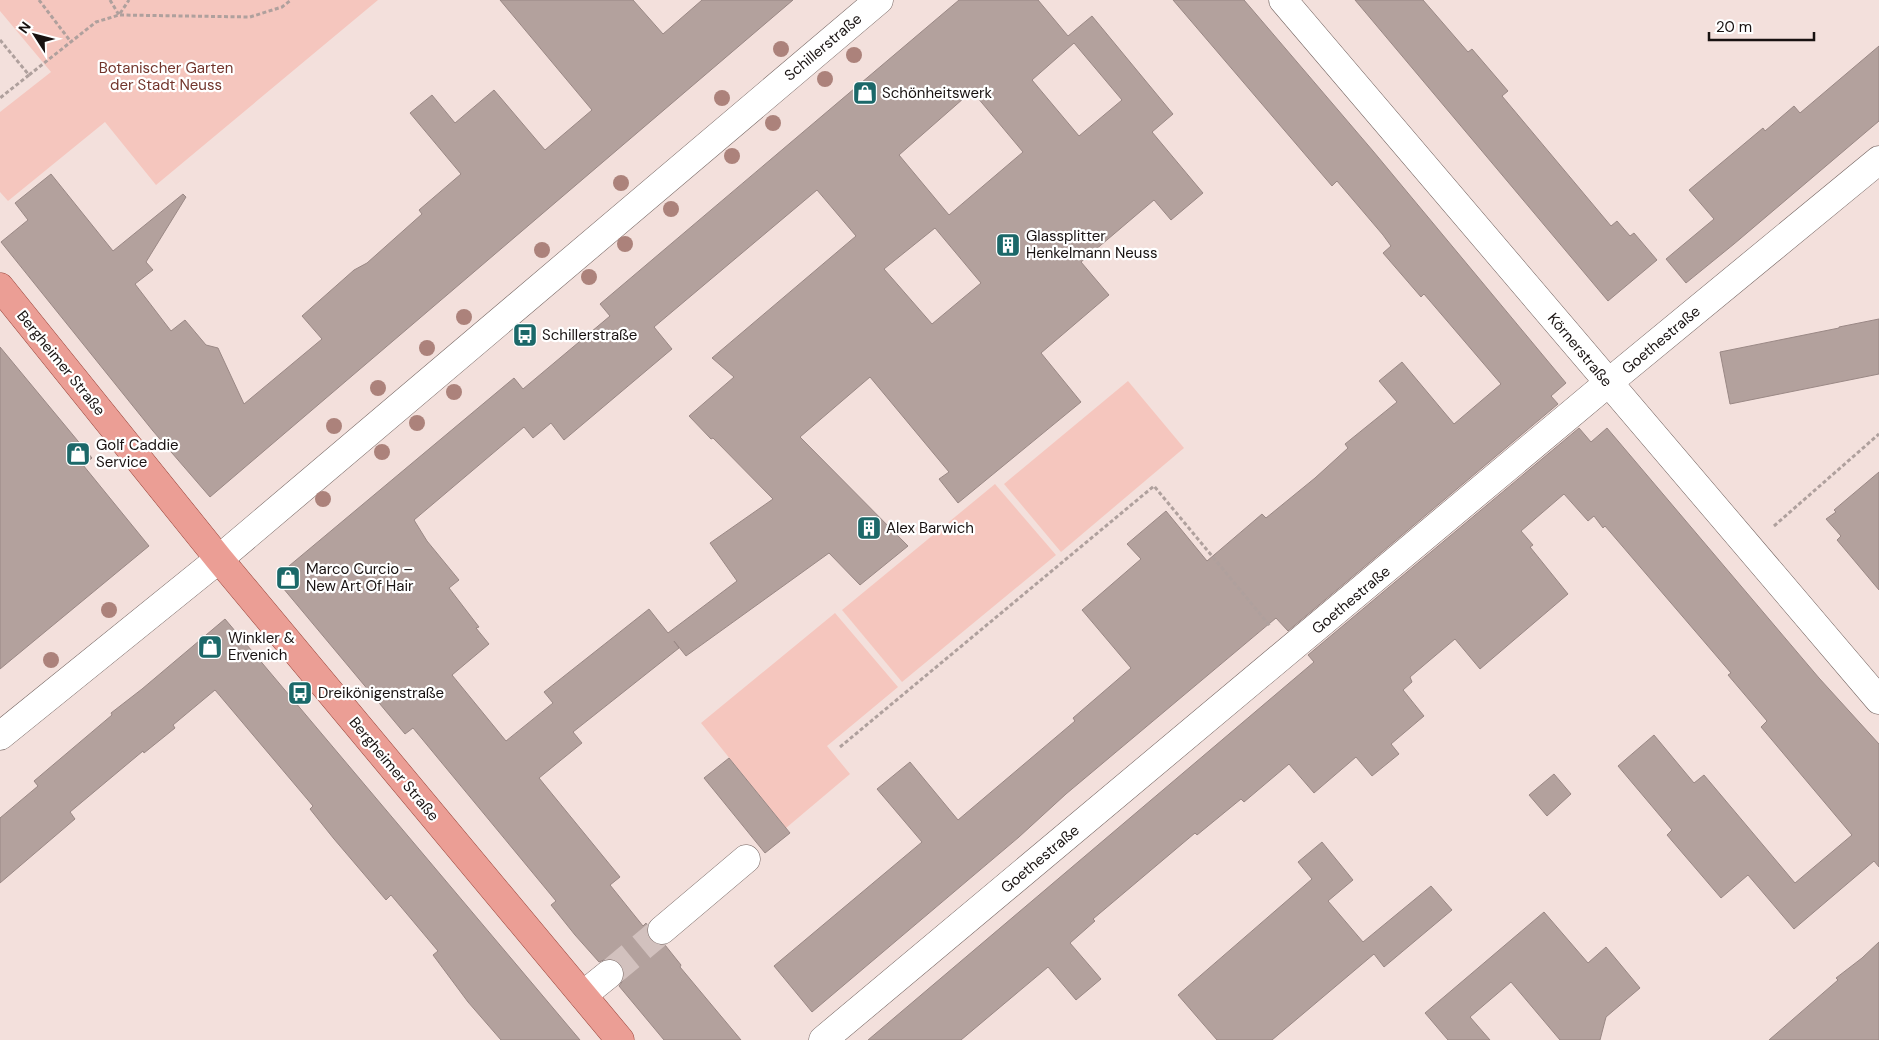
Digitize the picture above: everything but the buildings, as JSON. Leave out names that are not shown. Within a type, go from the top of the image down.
[{"type":"main road","name":"Bergheimer Straße","points":[[0,287],[219,559],[620,1040]]},
{"type":"street","name":"Schillerstraße","points":[[219,559],[879,0]]},
{"type":"street","name":"Körnerstraße","points":[[1283,0],[1879,700]]},
{"type":"street","name":"Goethestraße","points":[[822,1040],[1291,650],[1608,383],[1879,160]]},
{"type":"street","points":[[0,736],[219,559]]},
{"type":"street","points":[[662,930],[746,859]]},
{"type":"street","points":[[583,995],[609,974]]},
{"type":"path","points":[[39,0],[71,42]]},
{"type":"path","points":[[110,0],[119,15]]},
{"type":"path","points":[[119,15],[129,0]]},
{"type":"path","points":[[0,98],[96,22],[119,15],[250,17],[282,7],[291,0]]},
{"type":"path","points":[[0,40],[29,75]]},
{"type":"path","points":[[1748,548],[1879,434]]},
{"type":"path","points":[[840,746],[1154,486],[1291,650]]},
{"type":"green space","name":"Botanischer Garten der Stadt Neuss","points":[[0,0],[378,0],[156,185],[105,122],[8,201],[0,192],[0,112],[51,72],[0,11]]},
{"type":"green space","points":[[1128,381],[1184,448],[1061,552],[1004,484]]},
{"type":"green space","points":[[995,484],[1056,555],[902,682],[842,610]]},
{"type":"green space","points":[[835,613],[898,687],[827,746],[850,774],[786,828],[701,723]]},
{"type":"tunnel","points":[[609,974],[662,930]]},
{"type":"place","name":"Schönheitswerk","points":[[865,93]]},
{"type":"place","name":"Glassplitter Henkelmann Neuss","points":[[1008,245]]},
{"type":"place","name":"Schillerstraße","points":[[525,335]]},
{"type":"place","name":"Golf Caddie Service","points":[[78,454]]},
{"type":"place","name":"Alex Barwich","points":[[869,528]]},
{"type":"place","name":"Marco Curcio – New Art Of Hair","points":[[288,578]]},
{"type":"place","name":"Winkler & Ervenich","points":[[210,647]]},
{"type":"place","name":"Dreikönigenstraße","points":[[300,693]]}]
